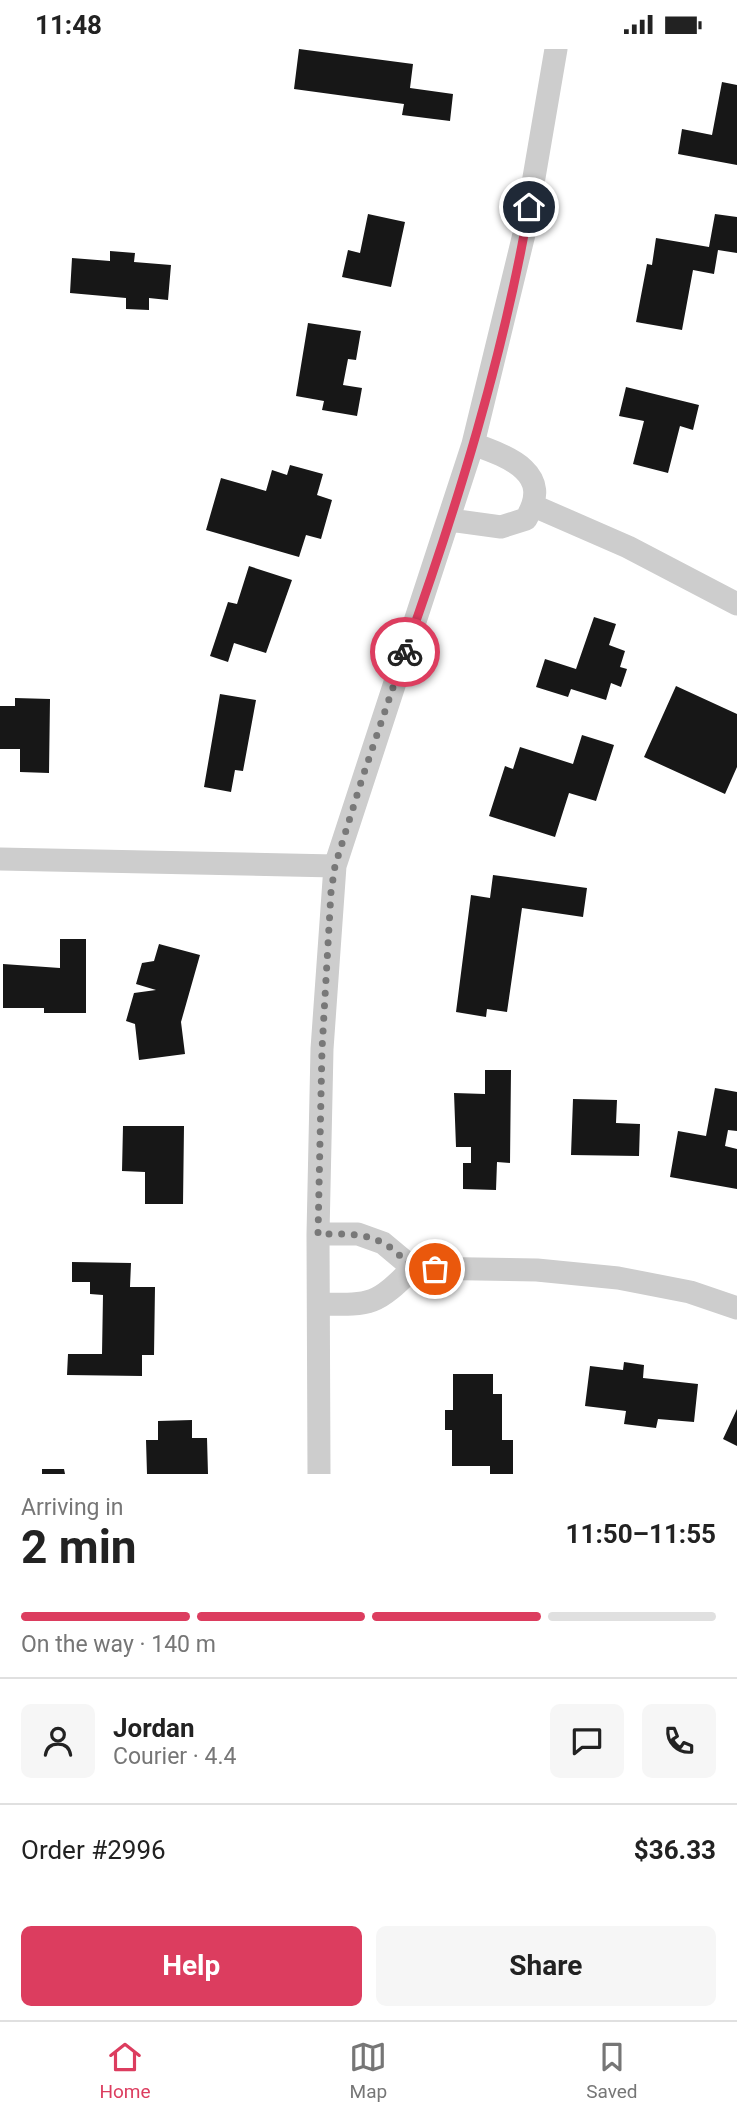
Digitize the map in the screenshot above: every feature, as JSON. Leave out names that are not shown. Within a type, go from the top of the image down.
[{"type":"street","points":[[319,1474],[318,1234],[326,968],[335,866],[473,444],[525,230],[555,49]]},
{"type":"street","points":[[450,520],[501,527],[526,519],[534,506],[533,481],[521,464],[473,444]]},
{"type":"street","points":[[534,506],[628,547],[737,604]]},
{"type":"street","points":[[0,859],[335,866]]},
{"type":"street","points":[[318,1234],[358,1234],[383,1243],[413,1268],[537,1270],[618,1278],[690,1292],[737,1308]]},
{"type":"street","points":[[319,1304],[361,1305],[385,1296],[413,1268]]},
{"type":"building","points":[[299,49],[413,64],[410,88],[453,94],[450,121],[402,115],[404,104],[294,89]]},
{"type":"building","points":[[722,82],[737,85],[737,165],[678,154],[682,129],[712,135]]},
{"type":"building","points":[[368,214],[405,222],[391,287],[342,277],[348,250],[360,253]]},
{"type":"building","points":[[715,214],[737,217],[737,253],[718,250],[714,274],[693,270],[682,330],[636,322],[647,264],[652,265],[656,238],[709,247]]},
{"type":"building","points":[[110,251],[135,253],[134,262],[171,265],[168,300],[149,298],[149,310],[126,309],[126,298],[70,293],[72,258],[110,261]]},
{"type":"building","points":[[308,323],[361,331],[356,360],[348,359],[343,385],[362,388],[357,416],[322,410],[324,401],[296,396]]},
{"type":"building","points":[[626,387],[699,405],[693,430],[680,426],[668,473],[633,464],[644,421],[619,416]]},
{"type":"building","points":[[290,465],[323,474],[317,495],[332,500],[321,539],[306,535],[299,557],[206,530],[221,478],[266,491],[272,470],[287,475]]},
{"type":"building","points":[[249,566],[292,580],[266,653],[234,643],[228,662],[210,656],[228,602],[237,604]]},
{"type":"building","points":[[594,617],[616,624],[609,645],[625,651],[620,667],[627,669],[621,687],[611,683],[606,700],[571,689],[568,697],[536,687],[545,659],[576,669]]},
{"type":"building","points":[[676,686],[737,714],[737,767],[725,794],[644,757]]},
{"type":"building","points":[[220,694],[256,700],[243,771],[235,770],[231,792],[204,787]]},
{"type":"building","points":[[15,698],[50,699],[49,773],[20,772],[20,749],[0,749],[0,706],[15,706]]},
{"type":"building","points":[[582,735],[614,745],[596,801],[569,793],[555,837],[489,816],[505,766],[513,769],[520,747],[573,764]]},
{"type":"building","points":[[493,875],[587,888],[583,917],[522,908],[507,1012],[487,1009],[486,1017],[456,1012],[471,895],[490,898]]},
{"type":"building","points":[[60,939],[86,939],[86,1013],[44,1013],[44,1008],[3,1008],[3,964],[60,968]]},
{"type":"building","points":[[159,944],[200,955],[181,1022],[185,1054],[139,1060],[135,1024],[126,1021],[134,993],[156,990],[136,984],[142,963],[154,961]]},
{"type":"building","points":[[485,1070],[511,1070],[510,1163],[497,1162],[496,1190],[463,1189],[463,1163],[471,1163],[471,1147],[456,1147],[454,1093],[485,1094]]},
{"type":"building","points":[[715,1088],[737,1092],[737,1131],[728,1130],[725,1146],[737,1149],[737,1189],[670,1177],[678,1131],[706,1136]]},
{"type":"building","points":[[573,1099],[617,1100],[616,1123],[640,1124],[639,1156],[571,1155]]},
{"type":"building","points":[[123,1126],[184,1126],[183,1204],[145,1204],[145,1172],[122,1171]]},
{"type":"building","points":[[72,1262],[131,1263],[130,1287],[155,1287],[154,1355],[142,1355],[142,1376],[67,1375],[68,1354],[102,1354],[103,1295],[90,1294],[90,1282],[72,1282]]},
{"type":"building","points":[[624,1362],[644,1365],[643,1378],[698,1384],[694,1422],[658,1419],[656,1428],[624,1424],[626,1411],[585,1406],[590,1366],[623,1370]]},
{"type":"building","points":[[453,1374],[493,1374],[493,1394],[502,1394],[502,1440],[513,1440],[513,1474],[490,1474],[490,1466],[452,1466],[452,1430],[445,1430],[445,1410],[453,1410]]},
{"type":"building","points":[[737,1409],[737,1446],[723,1439]]},
{"type":"building","points":[[192,1420],[192,1438],[207,1438],[208,1474],[147,1474],[146,1440],[158,1440],[158,1421]]},
{"type":"building","points":[[42,1469],[64,1469],[65,1474],[42,1474]]},
{"type":"way so far","points":[[405,652],[335,866],[331,892],[322,1049],[318,1234],[358,1234],[383,1243],[413,1268],[435,1269]]},
{"type":"route","points":[[405,652],[473,444],[504,324],[529,207]]}]
